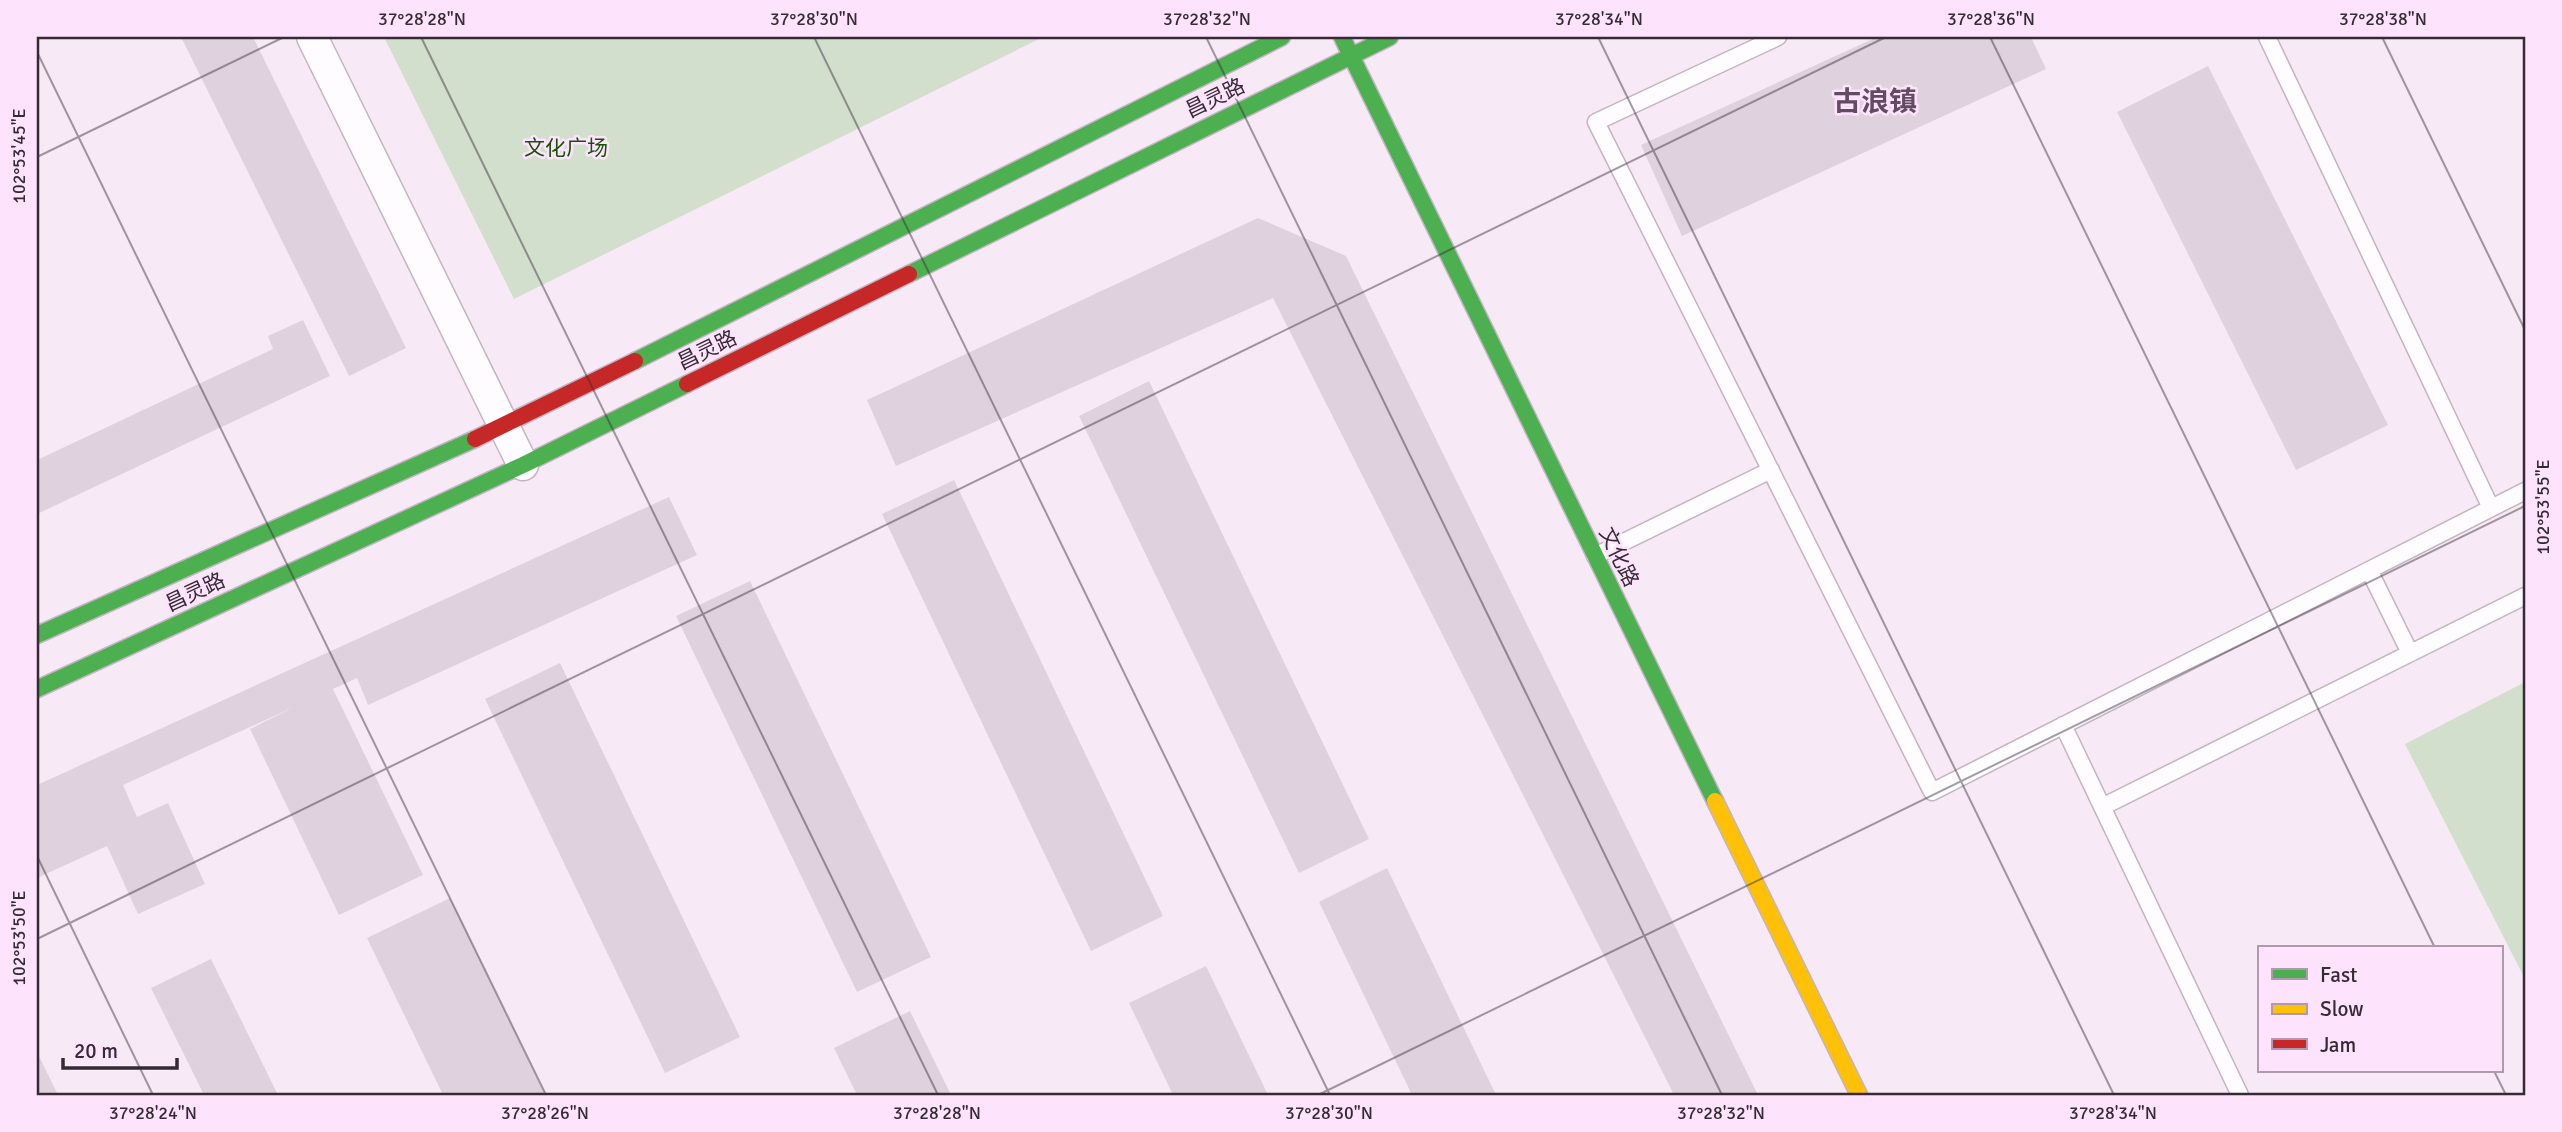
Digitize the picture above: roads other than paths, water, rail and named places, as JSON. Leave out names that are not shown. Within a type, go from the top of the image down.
[{"type":"main road","name":"昌灵路","points":[[37,635],[505,426],[1282,37]]},
{"type":"main road","name":"文化路","points":[[1342,37],[1859,1095]]},
{"type":"main road","name":"昌灵路","points":[[37,689],[523,465],[1390,37]]},
{"type":"street","points":[[312,37],[523,465]]},
{"type":"lane","points":[[1778,37],[1596,122],[1932,792],[2525,491]]},
{"type":"lane","points":[[2267,37],[2491,508]]},
{"type":"lane","points":[[1595,556],[1771,470]]},
{"type":"lane","points":[[2369,570],[2410,653]]},
{"type":"lane","points":[[2102,807],[2525,596]]},
{"type":"lane","points":[[2063,725],[2240,1095]]},
{"type":"district","name":"古浪镇","points":[[1875,101]]},
{"type":"park label","name":"文化广场","points":[[566,148]]}]
